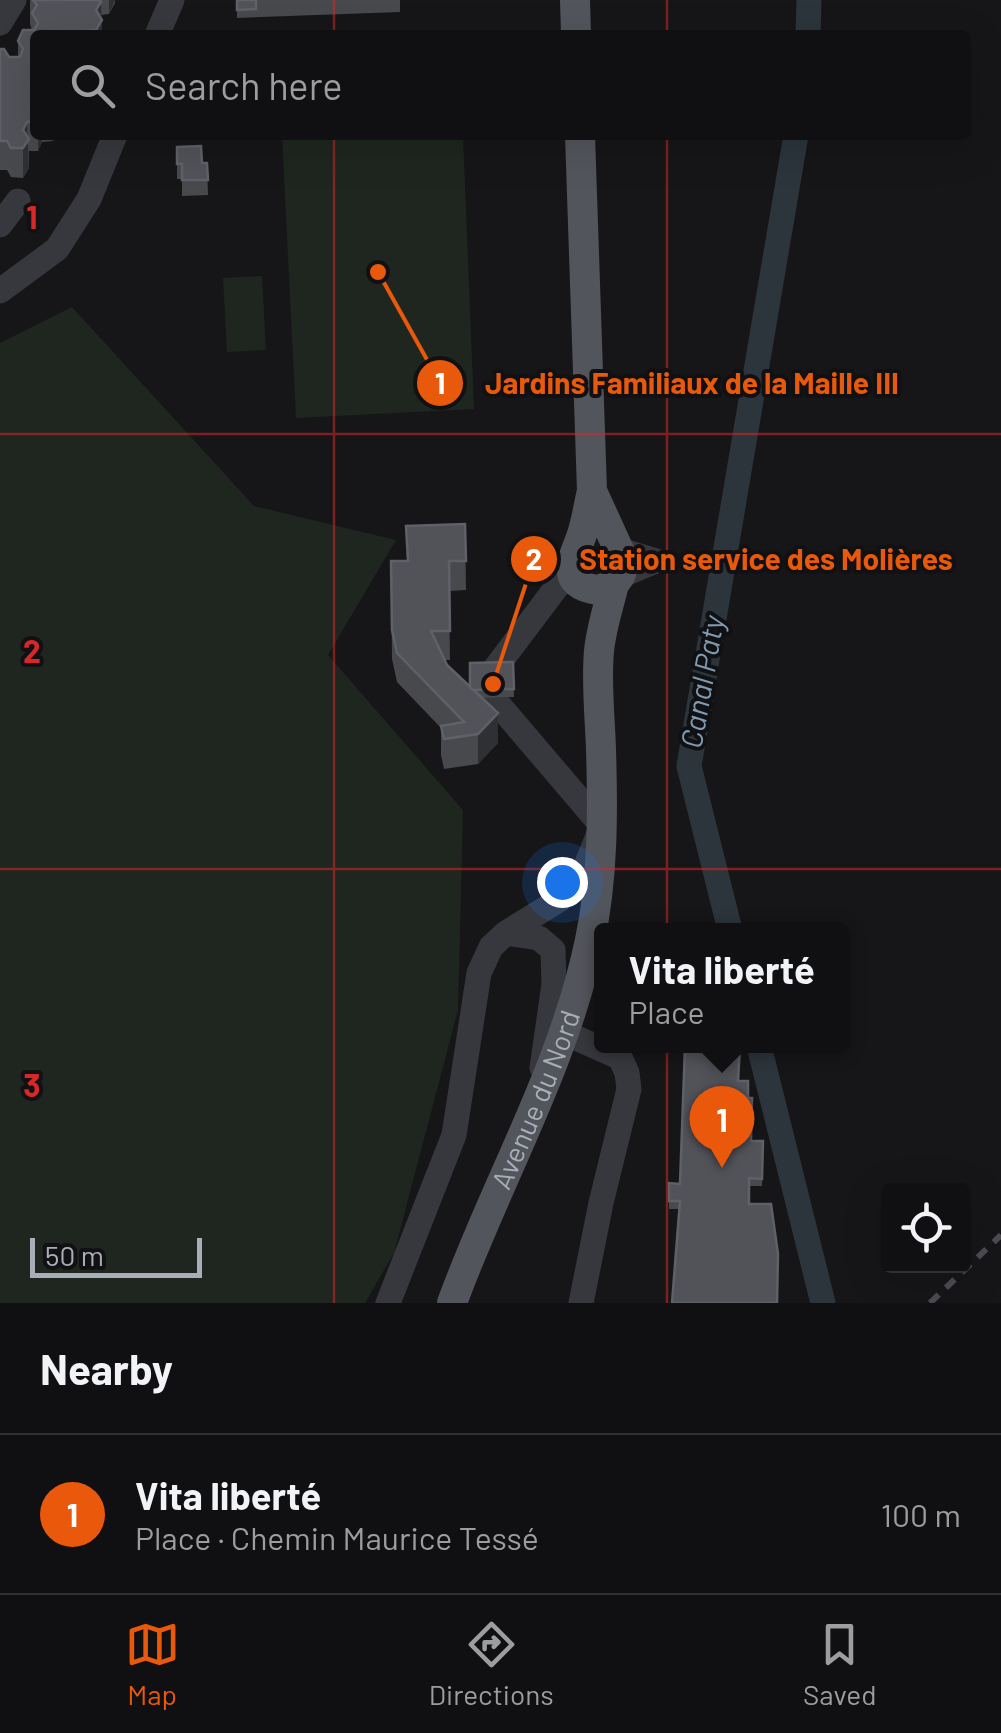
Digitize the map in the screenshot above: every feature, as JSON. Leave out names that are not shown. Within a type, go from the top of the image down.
[{"type":"main road","points":[[574,0],[576,30]]},
{"type":"main road","points":[[580,140],[592,490],[577,565],[597,590],[617,563]]},
{"type":"main road","points":[[592,490],[617,563]]},
{"type":"main road","points":[[577,565],[593,537],[617,563]]},
{"type":"main road","name":"Avenue du Nord","points":[[452,1303],[563,1032],[590,940],[602,826],[599,650],[617,563]]},
{"type":"main road","name":"Avenue du Nord","points":[[577,565],[599,650]]},
{"type":"street","points":[[0,22],[14,0]]},
{"type":"street","points":[[159,30],[172,0]]},
{"type":"street","points":[[0,291],[57,249],[89,198],[114,140]]},
{"type":"street","points":[[0,225],[18,201]]},
{"type":"street","points":[[494,670],[577,565]]},
{"type":"street","points":[[388,1303],[454,1135],[479,973],[491,948],[559,900],[582,876],[602,826],[493,698]]},
{"type":"street","points":[[598,890],[603,923]]},
{"type":"street","points":[[506,934],[539,938],[553,950],[554,984],[537,1100]]},
{"type":"street","points":[[563,1032],[594,1043]]},
{"type":"street","points":[[582,1303],[629,1089],[627,1072],[618,1053]]},
{"type":"shaded area","points":[[282,140],[463,140],[474,409],[296,418]]},
{"type":"shaded area","points":[[262,276],[266,350],[227,352],[223,278]]},
{"type":"shaded area","points":[[72,307],[254,506],[396,540],[328,655],[463,810],[458,1010],[394,1253],[365,1303],[0,1303],[0,343]]},
{"type":"building","points":[[33,0],[100,0],[96,10],[102,20],[96,30],[34,30],[38,23],[32,13],[37,5]]},
{"type":"building","points":[[237,0],[256,0],[256,9],[237,10]]},
{"type":"building","points":[[23,30],[30,30],[30,122],[23,130],[29,139],[23,148],[11,148],[7,141],[0,141],[0,49],[9,57],[20,57],[23,49],[18,41]]},
{"type":"building","points":[[201,146],[208,180],[182,180],[177,147]]},
{"type":"building","points":[[465,524],[466,561],[449,561],[450,631],[431,631],[447,665],[498,713],[478,734],[444,739],[441,726],[464,722],[397,653],[392,630],[391,561],[408,561],[406,526]]},
{"type":"building","points":[[513,662],[514,689],[470,687],[470,663]]},
{"type":"building","points":[[685,1053],[740,1053],[738,1081],[748,1081],[748,1098],[752,1098],[751,1141],[763,1141],[762,1179],[749,1178],[749,1204],[771,1204],[778,1254],[777,1303],[672,1303],[680,1201],[669,1201],[669,1183],[680,1184]]},
{"type":"waterway","name":"Canal Paty","points":[[808,30],[809,0]]},
{"type":"waterway","name":"Canal Paty","points":[[728,923],[689,766],[795,140]]},
{"type":"waterway","name":"Canal Paty","points":[[761,1053],[823,1303]]},
{"type":"railway","points":[[930,1303],[1001,1235]]},
{"type":"place","name":"Jardins Familiaux de la Maille III","points":[[378,272]]},
{"type":"place","name":"Station service des Molières","points":[[493,684]]},
{"type":"place","name":"Vita liberté","points":[[722,1168]]}]
